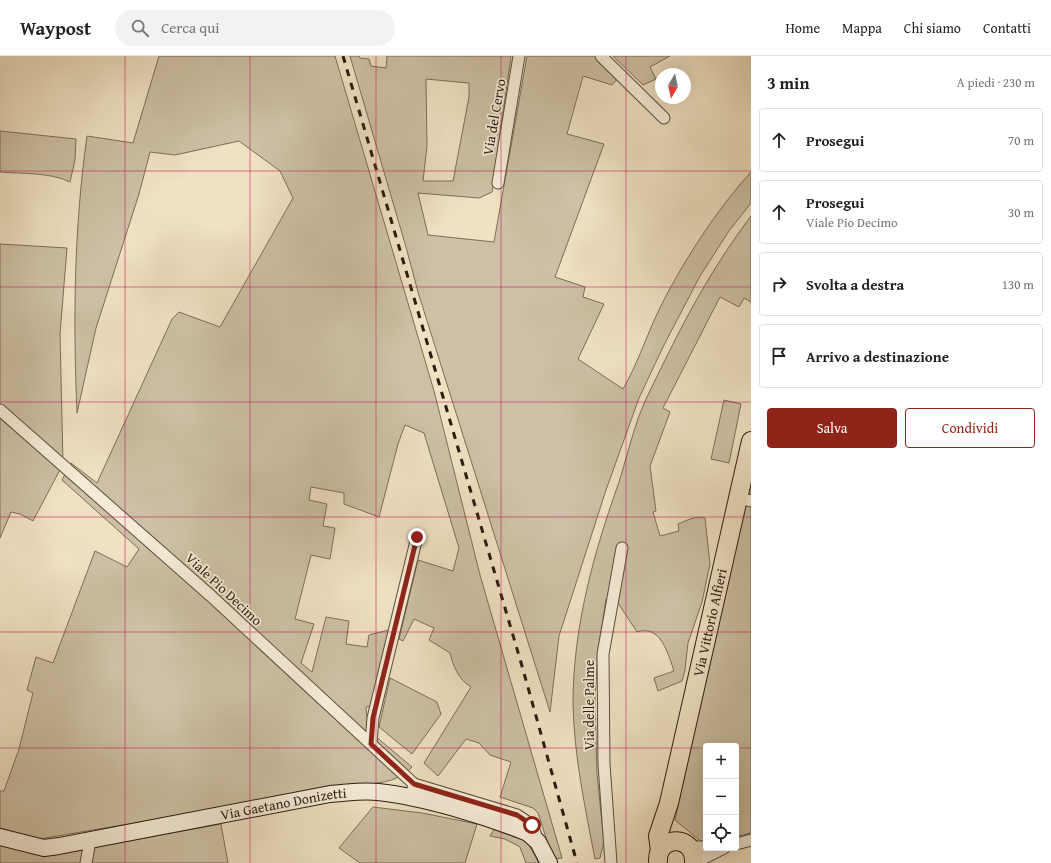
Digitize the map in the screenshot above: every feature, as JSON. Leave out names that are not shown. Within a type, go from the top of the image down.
[{"type":"main road","name":"Via Vittorio Alfieri","points":[[669,803],[745,499],[751,441]]},
{"type":"main road","points":[[669,803],[671,827],[693,850]]},
{"type":"main road","points":[[656,858],[658,836],[669,803]]},
{"type":"main road","points":[[656,858],[669,843],[693,850]]},
{"type":"street","name":"Via del Cervo","points":[[498,183],[519,56]]},
{"type":"street","points":[[601,56],[664,118]]},
{"type":"street","name":"Viale Pio Decimo","points":[[0,410],[211,596],[371,744],[412,791]]},
{"type":"street","points":[[371,744],[373,718],[417,537]]},
{"type":"street","name":"Via delle Palme","points":[[611,863],[604,764],[603,654],[622,548]]},
{"type":"street","name":"Via Gaetano Donizetti","points":[[0,838],[44,848],[90,841],[330,794],[358,791],[412,791],[528,833],[538,842],[549,863]]},
{"type":"street","points":[[739,843],[751,840]]},
{"type":"street","points":[[86,863],[90,841]]},
{"type":"street","points":[[693,850],[703,849]]},
{"type":"shaded area","points":[[159,56],[335,56],[434,391],[480,575],[562,858],[553,859],[538,813],[533,808],[500,797],[511,762],[490,755],[479,743],[466,739],[438,776],[424,763],[471,687],[463,681],[457,672],[450,653],[429,640],[434,628],[414,619],[403,641],[399,639],[418,560],[453,571],[459,548],[424,433],[405,425],[398,444],[379,517],[344,504],[344,493],[311,487],[309,500],[327,504],[323,526],[335,528],[330,559],[311,555],[295,619],[314,624],[301,663],[312,672],[326,617],[349,621],[346,644],[367,647],[369,635],[389,630],[373,706],[366,707],[368,730],[412,767],[397,778],[386,782],[39,839],[0,828],[0,791],[4,791],[19,749],[33,693],[27,690],[36,657],[53,663],[95,551],[127,567],[139,549],[62,480],[71,463],[97,483],[172,319],[179,312],[220,327],[293,198],[280,171],[239,141],[175,155],[150,152],[139,194],[96,328],[77,413],[75,309],[77,240],[79,205],[87,136],[133,143]]},
{"type":"shaded area","points":[[350,56],[359,56],[360,58],[369,59],[371,66],[386,68],[387,56],[511,56],[492,192],[479,198],[418,193],[428,235],[494,242],[527,56],[596,56],[618,78],[612,85],[583,76],[567,134],[604,144],[555,277],[585,287],[583,297],[604,304],[578,359],[623,389],[633,370],[658,312],[688,257],[712,220],[751,172],[751,203],[729,231],[700,276],[664,345],[639,398],[606,490],[559,636],[550,712],[418,292]],"holes":[[[426,79],[469,83],[469,97],[453,181],[423,181],[427,146]]]},
{"type":"shaded area","points":[[613,56],[670,56],[650,67],[655,79],[643,85]]},
{"type":"shaded area","points":[[0,131],[76,139],[75,160],[70,182],[54,176],[0,172]]},
{"type":"shaded area","points":[[751,216],[751,302],[744,298],[739,307],[720,297],[663,408],[670,412],[650,466],[656,511],[653,512],[660,536],[679,531],[678,524],[684,521],[702,517],[705,518],[710,564],[702,602],[688,643],[685,670],[682,681],[658,691],[654,678],[674,671],[666,649],[658,636],[652,632],[637,632],[618,603],[606,599],[598,652],[595,698],[597,774],[604,842],[600,858],[595,859],[575,742],[573,703],[574,675],[581,618],[593,563],[636,424],[645,402],[674,341],[694,304],[715,268]]},
{"type":"shaded area","points":[[0,244],[67,248],[60,334],[63,464],[33,521],[20,514],[11,512],[0,538]]},
{"type":"shaded area","points":[[724,400],[741,404],[729,463],[711,459]]},
{"type":"shaded area","points":[[751,480],[751,833],[739,836],[739,743],[703,743],[703,843],[675,820],[742,508],[748,495]]},
{"type":"shaded area","points":[[390,678],[437,702],[441,714],[412,754],[379,727]]},
{"type":"shaded area","points":[[373,807],[422,813],[477,824],[465,863],[360,863],[339,848]]},
{"type":"shaded area","points":[[221,824],[228,863],[0,863],[0,843],[57,854]]},
{"type":"shaded area","points":[[495,828],[525,838],[539,863],[526,863],[520,847],[505,839],[490,836]]},
{"type":"railway","points":[[343,56],[522,666],[577,863]]},
{"type":"route","points":[[417,537],[373,718],[373,734],[371,744],[414,784],[453,797],[517,815],[532,825]]}]
